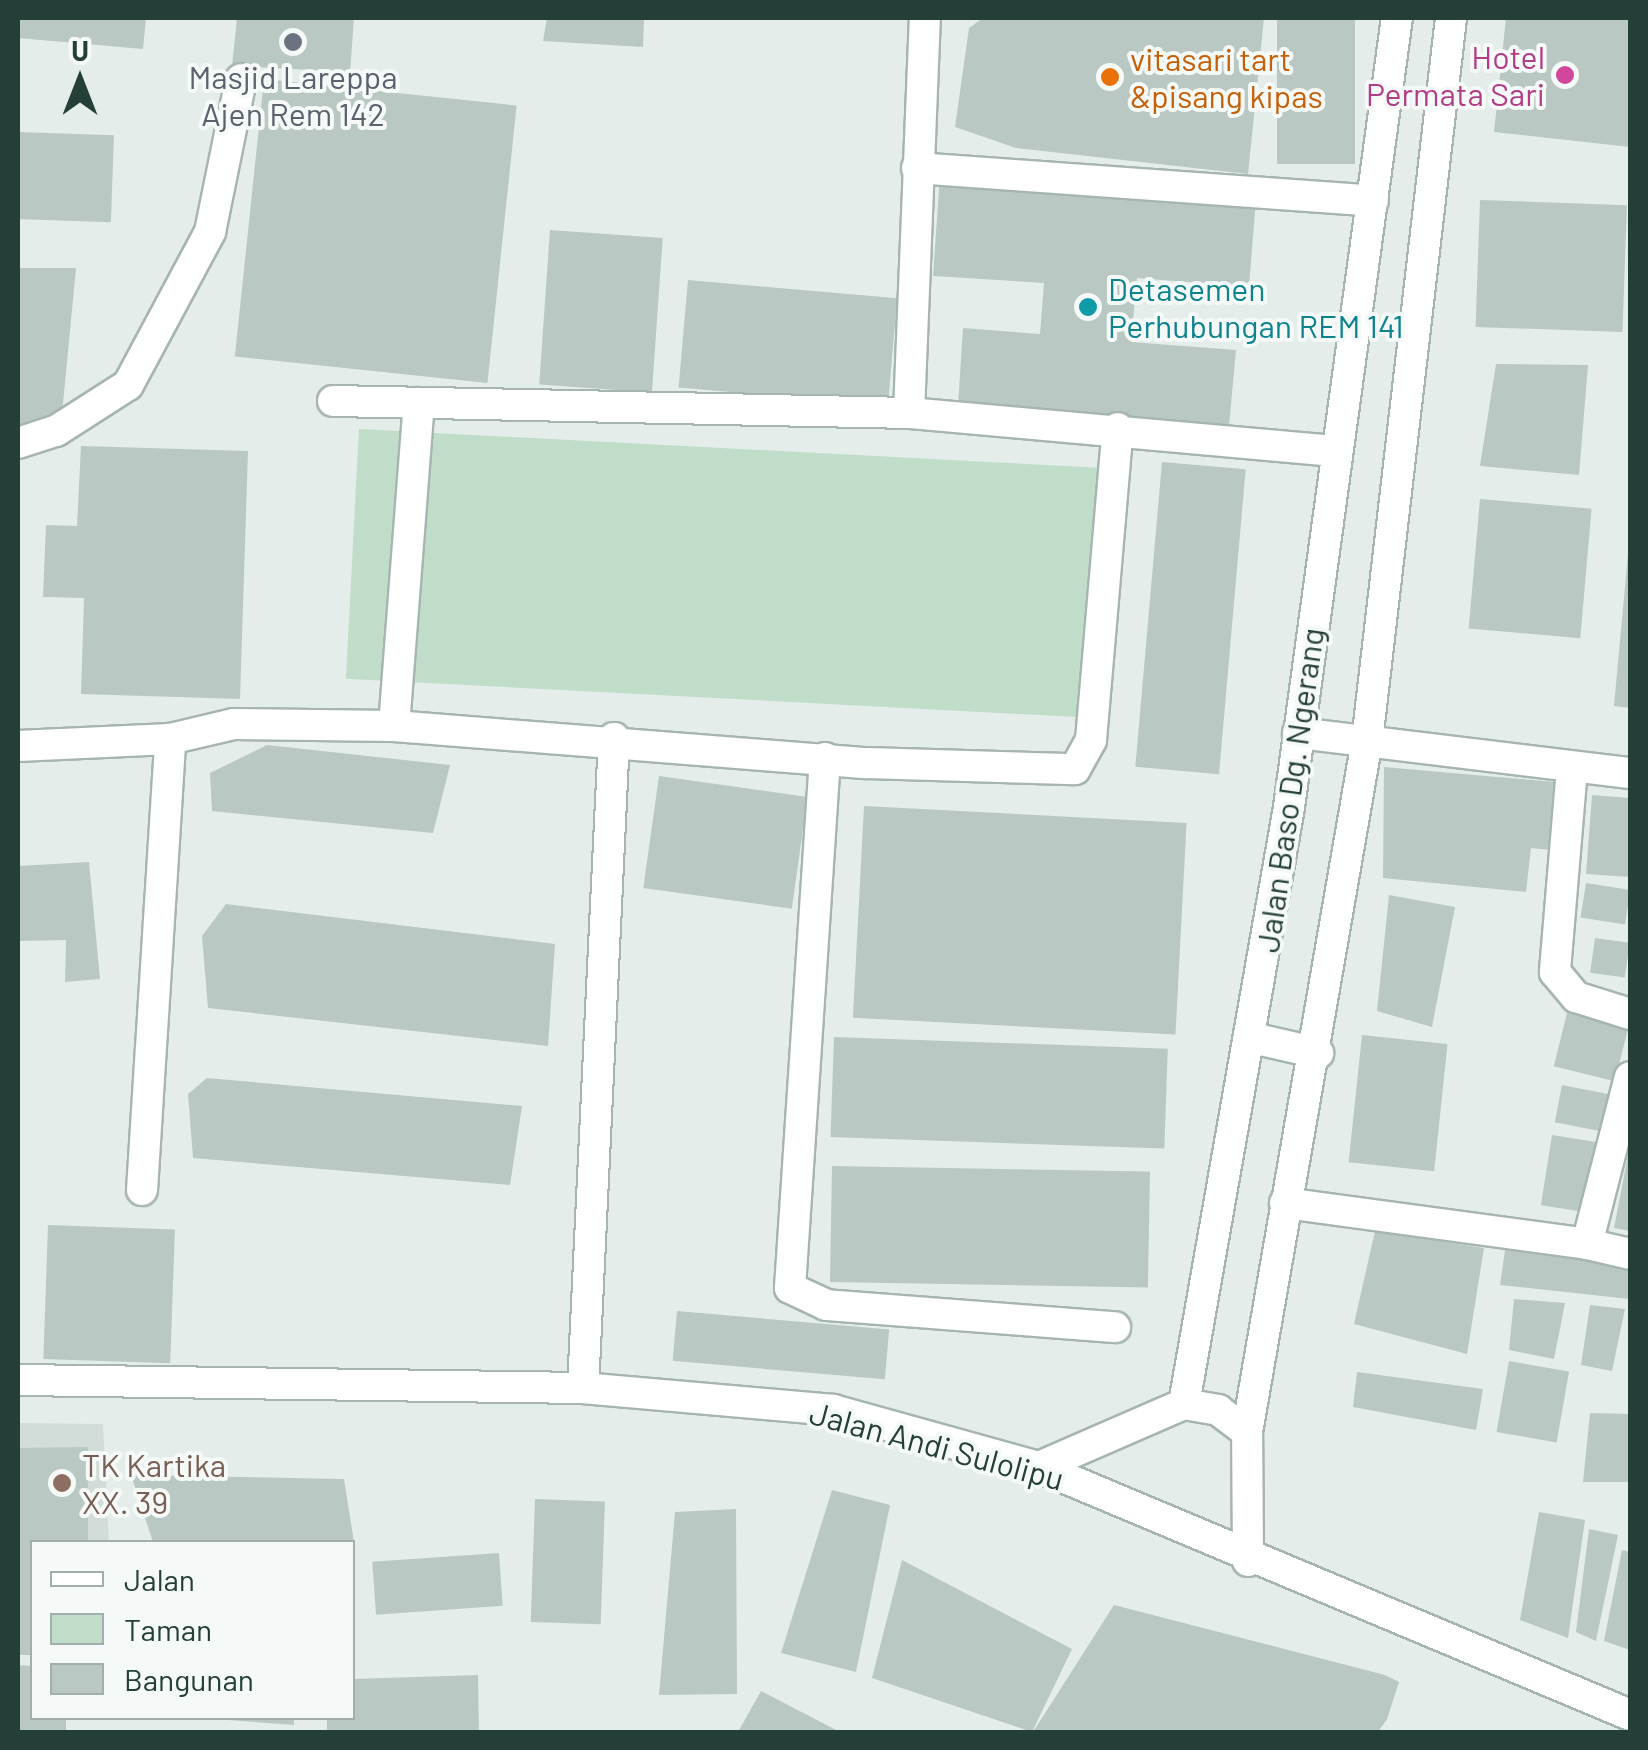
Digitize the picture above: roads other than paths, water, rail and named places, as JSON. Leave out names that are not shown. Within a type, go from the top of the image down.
[{"type":"street","points":[[909,413],[925,18]]},
{"type":"street","name":"Jalan Baso Dg. Ngerang","points":[[1184,1404],[1252,1038],[1398,18]]},
{"type":"street","name":"Jalan Baso Dg. Ngerang","points":[[1248,1561],[1247,1432],[1285,1202],[1318,1053],[1367,741],[1416,282],[1452,18]]},
{"type":"street","points":[[18,442],[56,431],[128,386],[210,232],[240,78]]},
{"type":"street","points":[[917,168],[1373,201]]},
{"type":"street","points":[[1360,278],[1416,282]]},
{"type":"street","points":[[334,401],[909,413],[1118,428],[1336,451]]},
{"type":"street","points":[[394,726],[418,403]]},
{"type":"street","points":[[18,746],[170,739],[234,724],[394,726],[614,738],[825,758],[1075,769],[1090,740],[1118,428]]},
{"type":"street","points":[[1298,733],[1630,773]]},
{"type":"street","points":[[584,1388],[614,738]]},
{"type":"street","points":[[142,1190],[170,739]]},
{"type":"street","points":[[825,758],[790,1288],[826,1306],[1115,1327]]},
{"type":"street","points":[[1572,768],[1555,972],[1576,997],[1630,1014]]},
{"type":"street","points":[[1252,1038],[1318,1053]]},
{"type":"street","points":[[1587,1244],[1630,1077]]},
{"type":"street","points":[[1285,1202],[1587,1244],[1630,1254]]},
{"type":"street","name":"Jalan Andi Sulolipu","points":[[18,1380],[584,1388],[833,1410],[1039,1467],[1248,1561],[1630,1715]]},
{"type":"street","points":[[1039,1467],[1184,1404],[1218,1410],[1247,1432]]},
{"type":"place","name":"Masjid Lareppa Ajen Rem 142","points":[[293,42]]},
{"type":"place","name":"Hotel Permata Sari","points":[[1565,75]]},
{"type":"place","name":"vitasari tart &pisang kipas","points":[[1110,77]]},
{"type":"place","name":"Detasemen Perhubungan REM 141","points":[[1088,307]]},
{"type":"place","name":"TK Kartika XX. 39","points":[[62,1483]]}]
